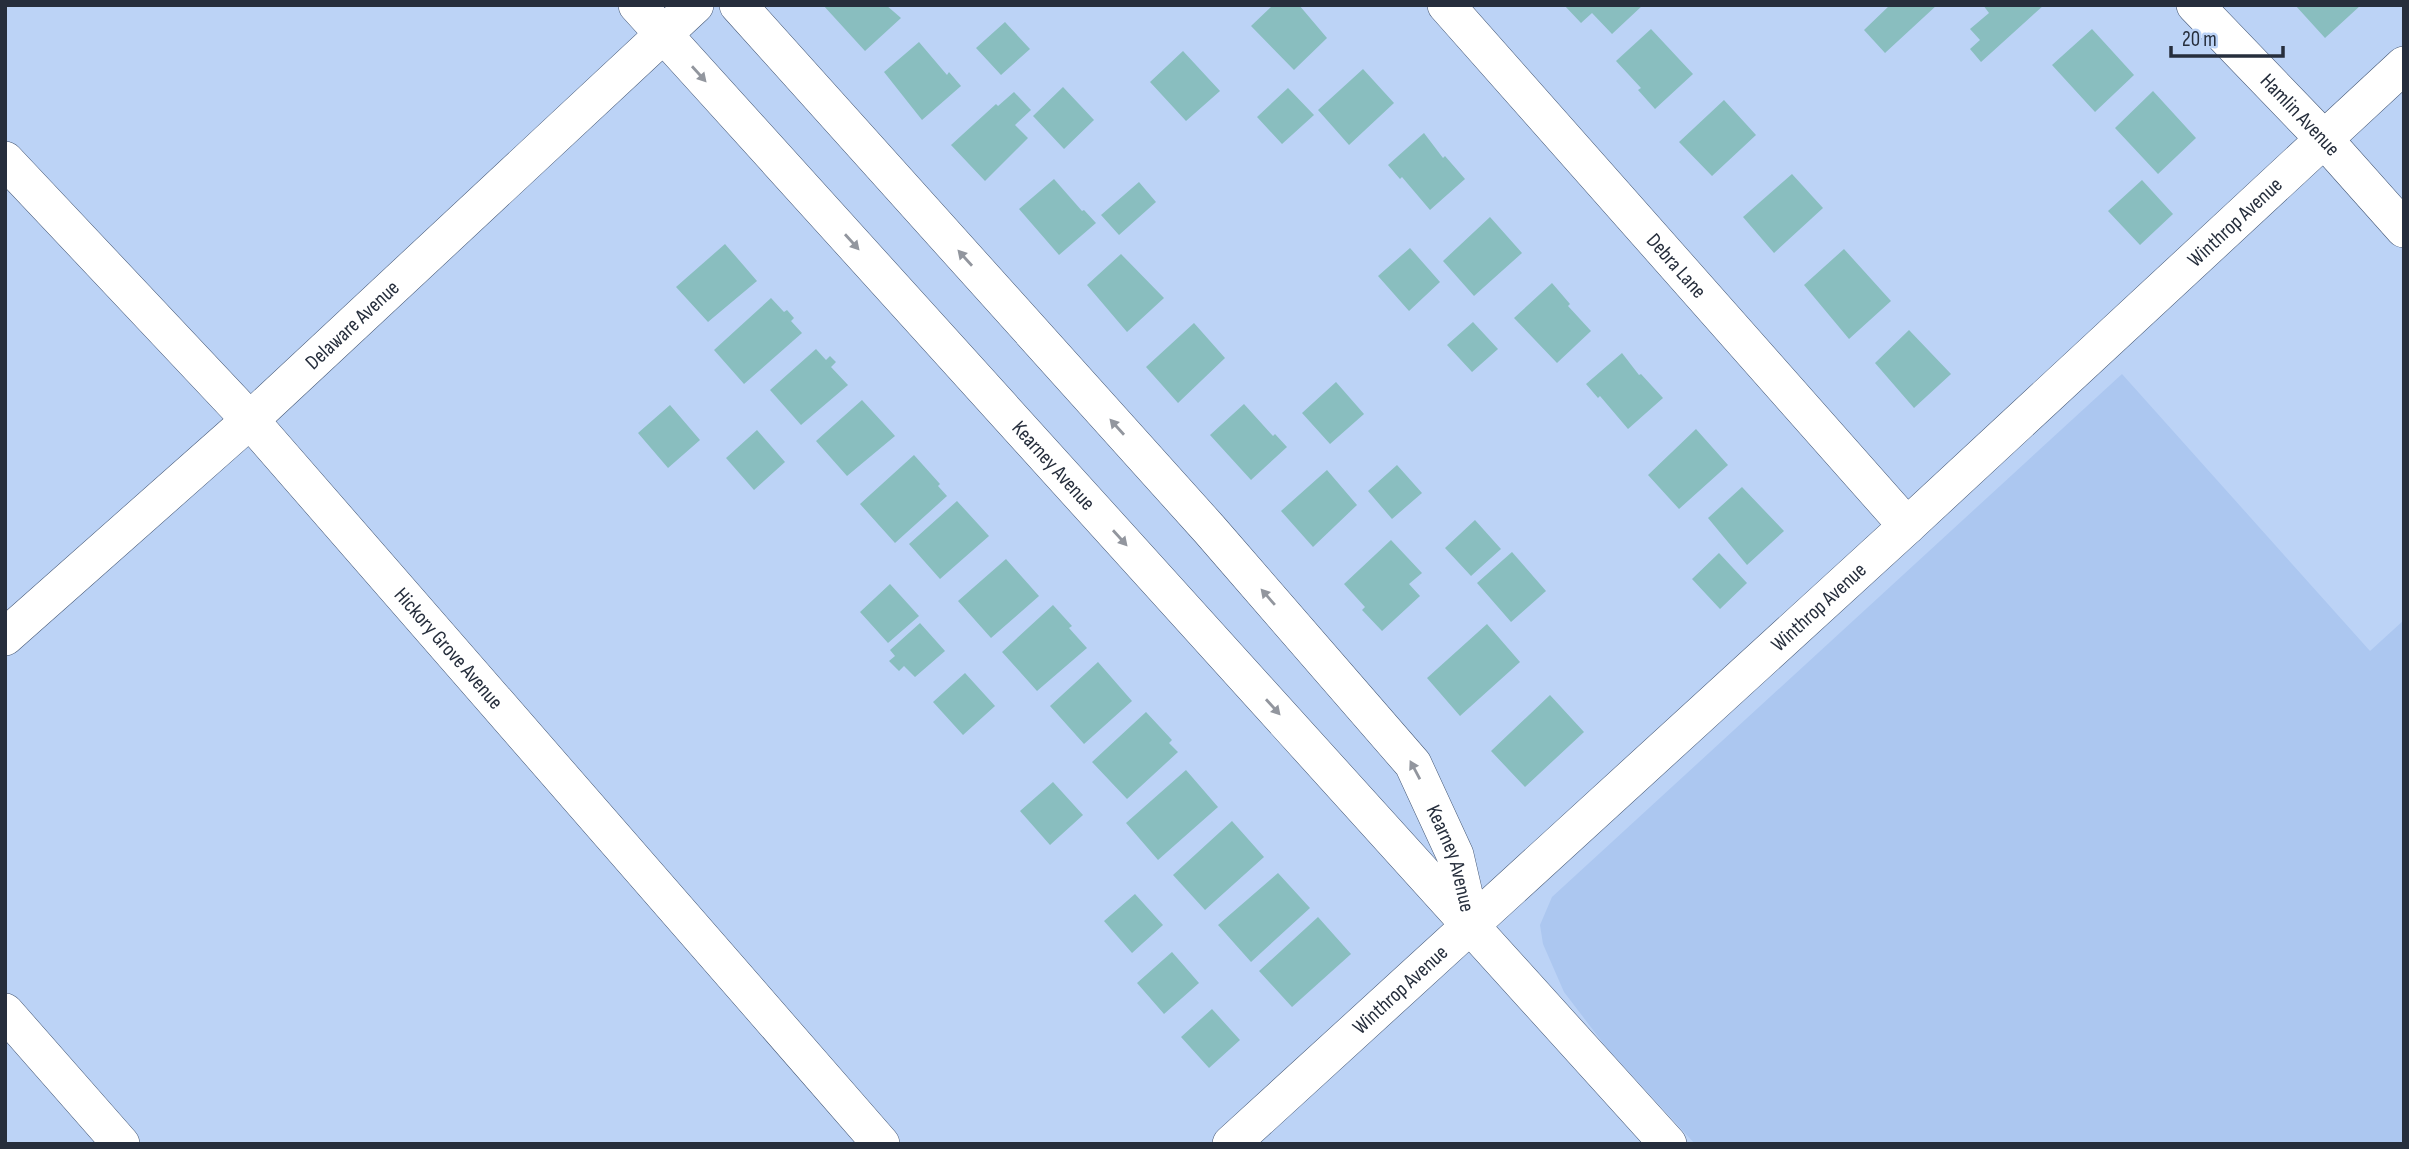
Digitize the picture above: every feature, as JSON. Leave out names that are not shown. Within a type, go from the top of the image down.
[{"type":"street","name":"Kearney Avenue","points":[[637,5],[1668,1144]]},
{"type":"street","name":"Delaware Avenue","points":[[5,637],[250,420],[695,5]]},
{"type":"street","name":"Kearney Avenue","points":[[737,5],[1210,530],[1413,764],[1455,855],[1471,925]]},
{"type":"street","name":"Debra Lane","points":[[1446,5],[1907,526]]},
{"type":"street","name":"Hamlin Avenue","points":[[2194,5],[2323,138],[2404,229]]},
{"type":"street","name":"Winthrop Avenue","points":[[1231,1144],[1907,526],[2404,65]]},
{"type":"street","name":"Hickory Grove Avenue","points":[[5,160],[250,420],[881,1144]]},
{"type":"street","points":[[5,1012],[121,1144]]},
{"type":"shaded area","points":[[2122,374],[2370,651],[2404,620],[2404,1144],[1695,1144],[1606,1047],[1564,992],[1543,944],[1540,925],[1552,897]]},
{"type":"building","points":[[823,5],[886,5],[901,18],[865,51]]},
{"type":"building","points":[[1273,5],[1299,5],[1327,38],[1294,70],[1251,26]]},
{"type":"building","points":[[1564,5],[1643,5],[1612,34],[1592,13],[1581,23]]},
{"type":"building","points":[[1890,5],[1937,5],[1885,53],[1864,30]]},
{"type":"building","points":[[1983,5],[2044,5],[1981,62],[1970,49],[1980,40],[1970,29],[1989,13]]},
{"type":"building","points":[[2295,5],[2361,5],[2325,38]]},
{"type":"building","points":[[1005,22],[1030,49],[1001,75],[976,48]]},
{"type":"building","points":[[1651,29],[1693,74],[1655,109],[1638,90],[1641,88],[1616,61]]},
{"type":"building","points":[[2092,29],[2134,75],[2095,112],[2052,65]]},
{"type":"building","points":[[919,42],[947,75],[949,72],[961,86],[922,120],[884,72]]},
{"type":"building","points":[[1183,51],[1220,91],[1186,121],[1150,82]]},
{"type":"building","points":[[1363,69],[1394,103],[1349,145],[1318,110]]},
{"type":"building","points":[[1063,87],[1094,120],[1064,149],[1033,116]]},
{"type":"building","points":[[1288,88],[1314,115],[1282,144],[1257,117]]},
{"type":"building","points":[[2153,91],[2196,138],[2158,174],[2115,128]]},
{"type":"building","points":[[1014,92],[1031,110],[1015,125],[1028,138],[985,181],[951,145],[996,104],[998,106]]},
{"type":"building","points":[[1724,100],[1756,135],[1712,176],[1679,142]]},
{"type":"building","points":[[1424,133],[1443,158],[1445,156],[1465,179],[1430,210],[1388,165]]},
{"type":"building","points":[[1792,174],[1823,208],[1774,253],[1743,217]]},
{"type":"building","points":[[1054,179],[1096,223],[1059,255],[1019,209]]},
{"type":"building","points":[[2142,180],[2173,214],[2140,245],[2108,211]]},
{"type":"building","points":[[1139,182],[1156,202],[1119,235],[1101,215]]},
{"type":"building","points":[[1490,217],[1522,253],[1474,296],[1443,261]]},
{"type":"building","points":[[725,244],[757,281],[708,322],[676,287]]},
{"type":"building","points":[[1410,248],[1440,282],[1409,311],[1378,276]]},
{"type":"building","points":[[1844,249],[1891,301],[1849,339],[1804,285]]},
{"type":"building","points":[[1121,254],[1164,298],[1127,332],[1087,285]]},
{"type":"building","points":[[1552,283],[1591,331],[1557,363],[1514,318]]},
{"type":"building","points":[[771,298],[784,312],[787,310],[794,318],[791,321],[802,333],[744,384],[714,350]]},
{"type":"building","points":[[1473,322],[1498,349],[1472,372],[1447,345]]},
{"type":"building","points":[[1194,323],[1225,358],[1178,403],[1146,367]]},
{"type":"building","points":[[1909,330],[1951,374],[1914,408],[1875,363]]},
{"type":"building","points":[[816,349],[826,360],[830,356],[836,362],[831,367],[848,385],[801,425],[770,390]]},
{"type":"building","points":[[1622,353],[1639,375],[1641,374],[1663,398],[1628,429],[1586,384]]},
{"type":"building","points":[[1336,382],[1364,414],[1330,444],[1302,413]]},
{"type":"building","points":[[862,400],[895,436],[847,476],[816,441]]},
{"type":"building","points":[[1244,404],[1273,436],[1275,434],[1287,447],[1251,480],[1210,435]]},
{"type":"building","points":[[670,405],[700,440],[668,468],[638,433]]},
{"type":"building","points":[[1696,429],[1728,465],[1679,509],[1648,475]]},
{"type":"building","points":[[757,430],[785,462],[754,490],[726,458]]},
{"type":"building","points":[[914,455],[947,496],[895,543],[860,504]]},
{"type":"building","points":[[1397,465],[1422,493],[1392,519],[1368,491]]},
{"type":"building","points":[[1327,470],[1357,505],[1313,547],[1281,511]]},
{"type":"building","points":[[1742,487],[1784,531],[1747,565],[1708,518]]},
{"type":"building","points":[[957,501],[989,536],[940,579],[909,544]]},
{"type":"building","points":[[1475,520],[1501,549],[1471,576],[1445,548]]},
{"type":"building","points":[[1391,540],[1422,573],[1409,584],[1420,596],[1382,631],[1362,610],[1365,607],[1344,584]]},
{"type":"building","points":[[1512,552],[1546,591],[1511,622],[1477,583]]},
{"type":"building","points":[[1719,553],[1747,583],[1720,609],[1692,579]]},
{"type":"building","points":[[1006,559],[1039,596],[991,638],[958,601]]},
{"type":"building","points":[[890,584],[919,616],[888,643],[860,612]]},
{"type":"building","points":[[1053,605],[1087,648],[1037,691],[1002,652]]},
{"type":"building","points":[[920,623],[945,651],[915,677],[904,666],[899,671],[889,661],[895,656],[890,650]]},
{"type":"building","points":[[1487,624],[1520,662],[1460,716],[1427,678]]},
{"type":"building","points":[[1098,662],[1132,701],[1084,744],[1050,706]]},
{"type":"building","points":[[965,673],[995,706],[963,735],[933,702]]},
{"type":"building","points":[[1550,695],[1584,732],[1525,787],[1491,751]]},
{"type":"building","points":[[1146,712],[1172,740],[1169,743],[1178,752],[1127,799],[1092,762]]},
{"type":"building","points":[[1186,770],[1218,807],[1158,860],[1126,823]]},
{"type":"building","points":[[1053,782],[1083,815],[1050,845],[1020,811]]},
{"type":"building","points":[[1232,821],[1264,857],[1205,910],[1173,875]]},
{"type":"building","points":[[1278,873],[1310,908],[1251,962],[1218,925]]},
{"type":"building","points":[[1135,894],[1163,925],[1132,953],[1104,921]]},
{"type":"building","points":[[1318,917],[1351,954],[1292,1007],[1259,971]]},
{"type":"building","points":[[1172,952],[1199,983],[1164,1014],[1137,983]]},
{"type":"building","points":[[1212,1009],[1240,1040],[1209,1068],[1181,1037]]}]
